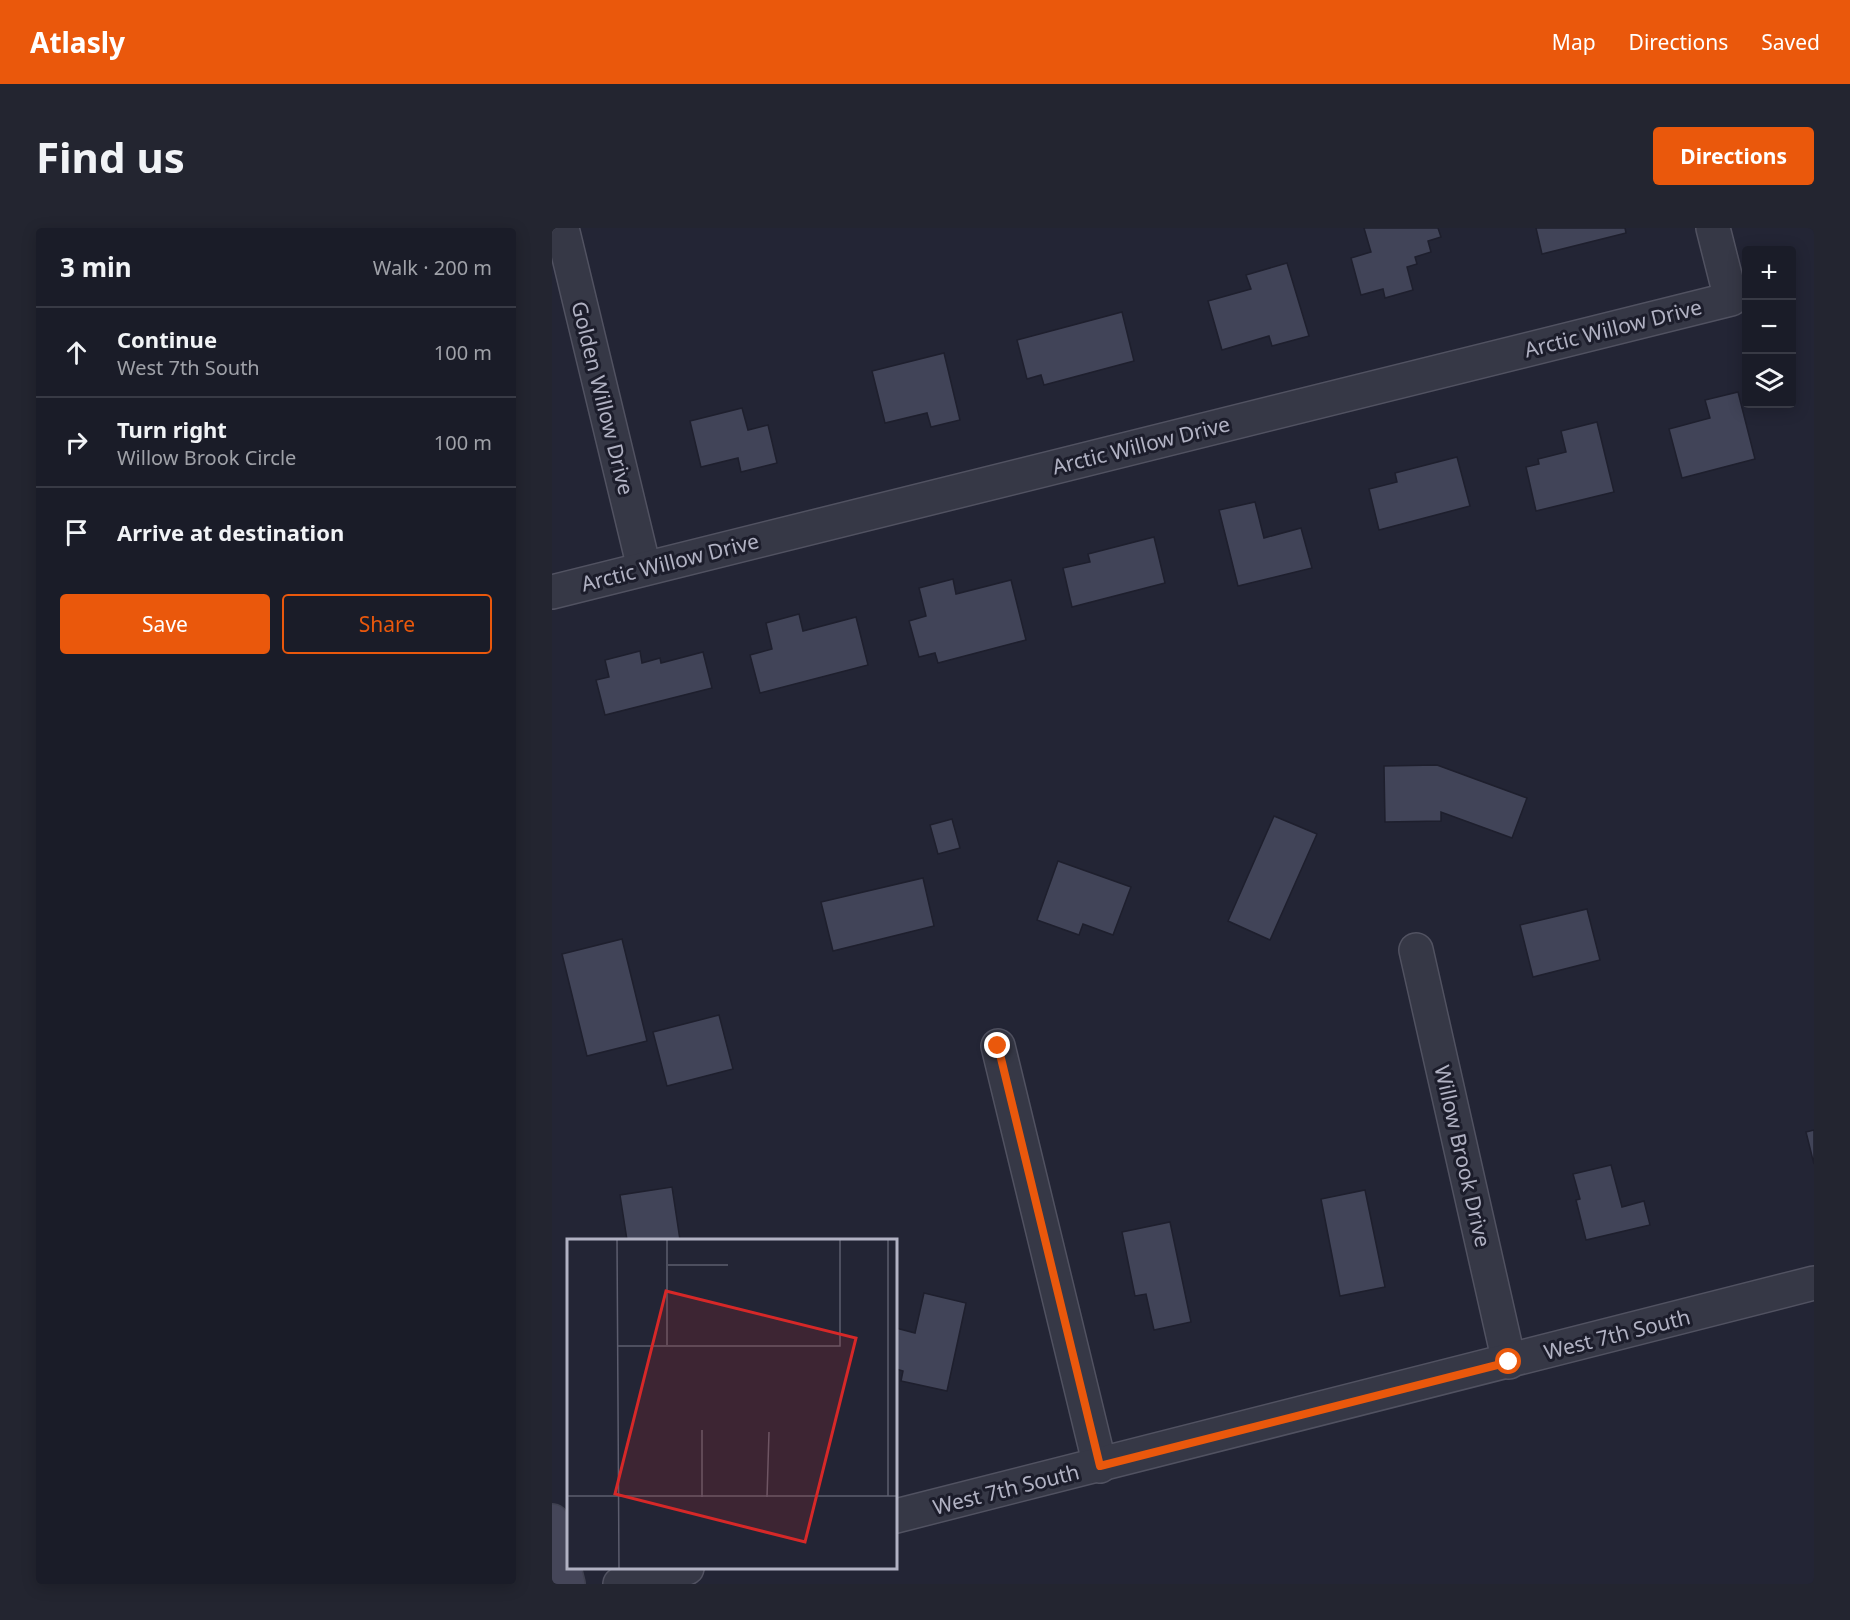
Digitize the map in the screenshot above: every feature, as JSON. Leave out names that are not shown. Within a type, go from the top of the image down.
[{"type":"street","name":"Golden Willow Drive","points":[[562,228],[644,568]]},
{"type":"street","name":"Arctic Willow Drive","points":[[552,592],[1731,299],[1713,228]]},
{"type":"street","name":"Willow Brook Drive","points":[[1416,950],[1509,1362]]},
{"type":"street","points":[[998,1046],[1100,1466]]},
{"type":"street","name":"West 7th South","points":[[897,1516],[1814,1283]]},
{"type":"street","points":[[552,1521],[568,1584]]},
{"type":"street","points":[[620,1584],[683,1569]]},
{"type":"building","points":[[1364,228],[1438,228],[1441,237],[1428,241],[1431,252],[1415,257],[1417,264],[1407,267],[1413,290],[1385,298],[1383,289],[1361,295],[1351,258],[1371,252]]},
{"type":"building","points":[[1536,228],[1625,228],[1626,233],[1542,254]]},
{"type":"building","points":[[1287,263],[1309,336],[1272,346],[1269,336],[1222,350],[1208,301],[1251,289],[1246,275]]},
{"type":"building","points":[[1122,312],[1134,361],[1044,385],[1041,375],[1027,379],[1017,340]]},
{"type":"building","points":[[944,353],[960,420],[931,427],[927,413],[885,423],[872,371]]},
{"type":"building","points":[[1738,392],[1755,459],[1682,478],[1669,429],[1710,418],[1705,400]]},
{"type":"building","points":[[742,408],[748,430],[768,425],[777,463],[741,472],[738,458],[701,467],[690,421]]},
{"type":"building","points":[[1597,422],[1614,492],[1536,511],[1526,467],[1539,464],[1538,459],[1566,452],[1561,431]]},
{"type":"building","points":[[1457,457],[1470,506],[1379,530],[1369,489],[1397,482],[1395,473]]},
{"type":"building","points":[[1255,502],[1264,538],[1301,528],[1312,568],[1238,586],[1219,510]]},
{"type":"building","points":[[1154,537],[1165,583],[1072,607],[1063,568],[1090,562],[1088,554]]},
{"type":"building","points":[[953,579],[956,594],[1011,580],[1026,640],[938,663],[935,653],[919,657],[909,621],[926,616],[919,588]]},
{"type":"building","points":[[799,614],[803,631],[856,617],[868,665],[760,693],[750,655],[772,649],[766,623]]},
{"type":"building","points":[[640,651],[642,663],[660,658],[661,663],[703,652],[712,688],[605,715],[596,680],[609,677],[605,660]]},
{"type":"building","points":[[1437,765],[1527,798],[1512,838],[1441,812],[1441,821],[1385,822],[1384,766]]},
{"type":"building","points":[[1274,816],[1317,834],[1270,940],[1228,921]]},
{"type":"building","points":[[952,819],[960,848],[938,854],[930,825]]},
{"type":"building","points":[[1058,861],[1131,887],[1113,935],[1083,924],[1079,935],[1037,920]]},
{"type":"building","points":[[923,878],[934,926],[833,951],[821,902]]},
{"type":"building","points":[[1587,909],[1600,960],[1533,977],[1520,925]]},
{"type":"building","points":[[622,939],[647,1041],[587,1056],[562,954]]},
{"type":"building","points":[[719,1015],[733,1069],[667,1086],[653,1032]]},
{"type":"building","points":[[1814,1130],[1814,1164],[1806,1132]]},
{"type":"building","points":[[1611,1165],[1622,1207],[1644,1201],[1650,1225],[1586,1240],[1576,1200],[1580,1199],[1573,1174]]},
{"type":"building","points":[[672,1187],[680,1239],[627,1239],[620,1195]]},
{"type":"building","points":[[1365,1190],[1385,1287],[1340,1296],[1321,1199]]},
{"type":"building","points":[[1170,1222],[1191,1322],[1154,1330],[1146,1294],[1135,1296],[1122,1232]]},
{"type":"building","points":[[924,1293],[966,1303],[947,1391],[901,1381],[903,1371],[897,1369],[897,1328],[915,1333]]},
{"type":"route","points":[[998,1046],[1100,1466],[1509,1362]]}]
